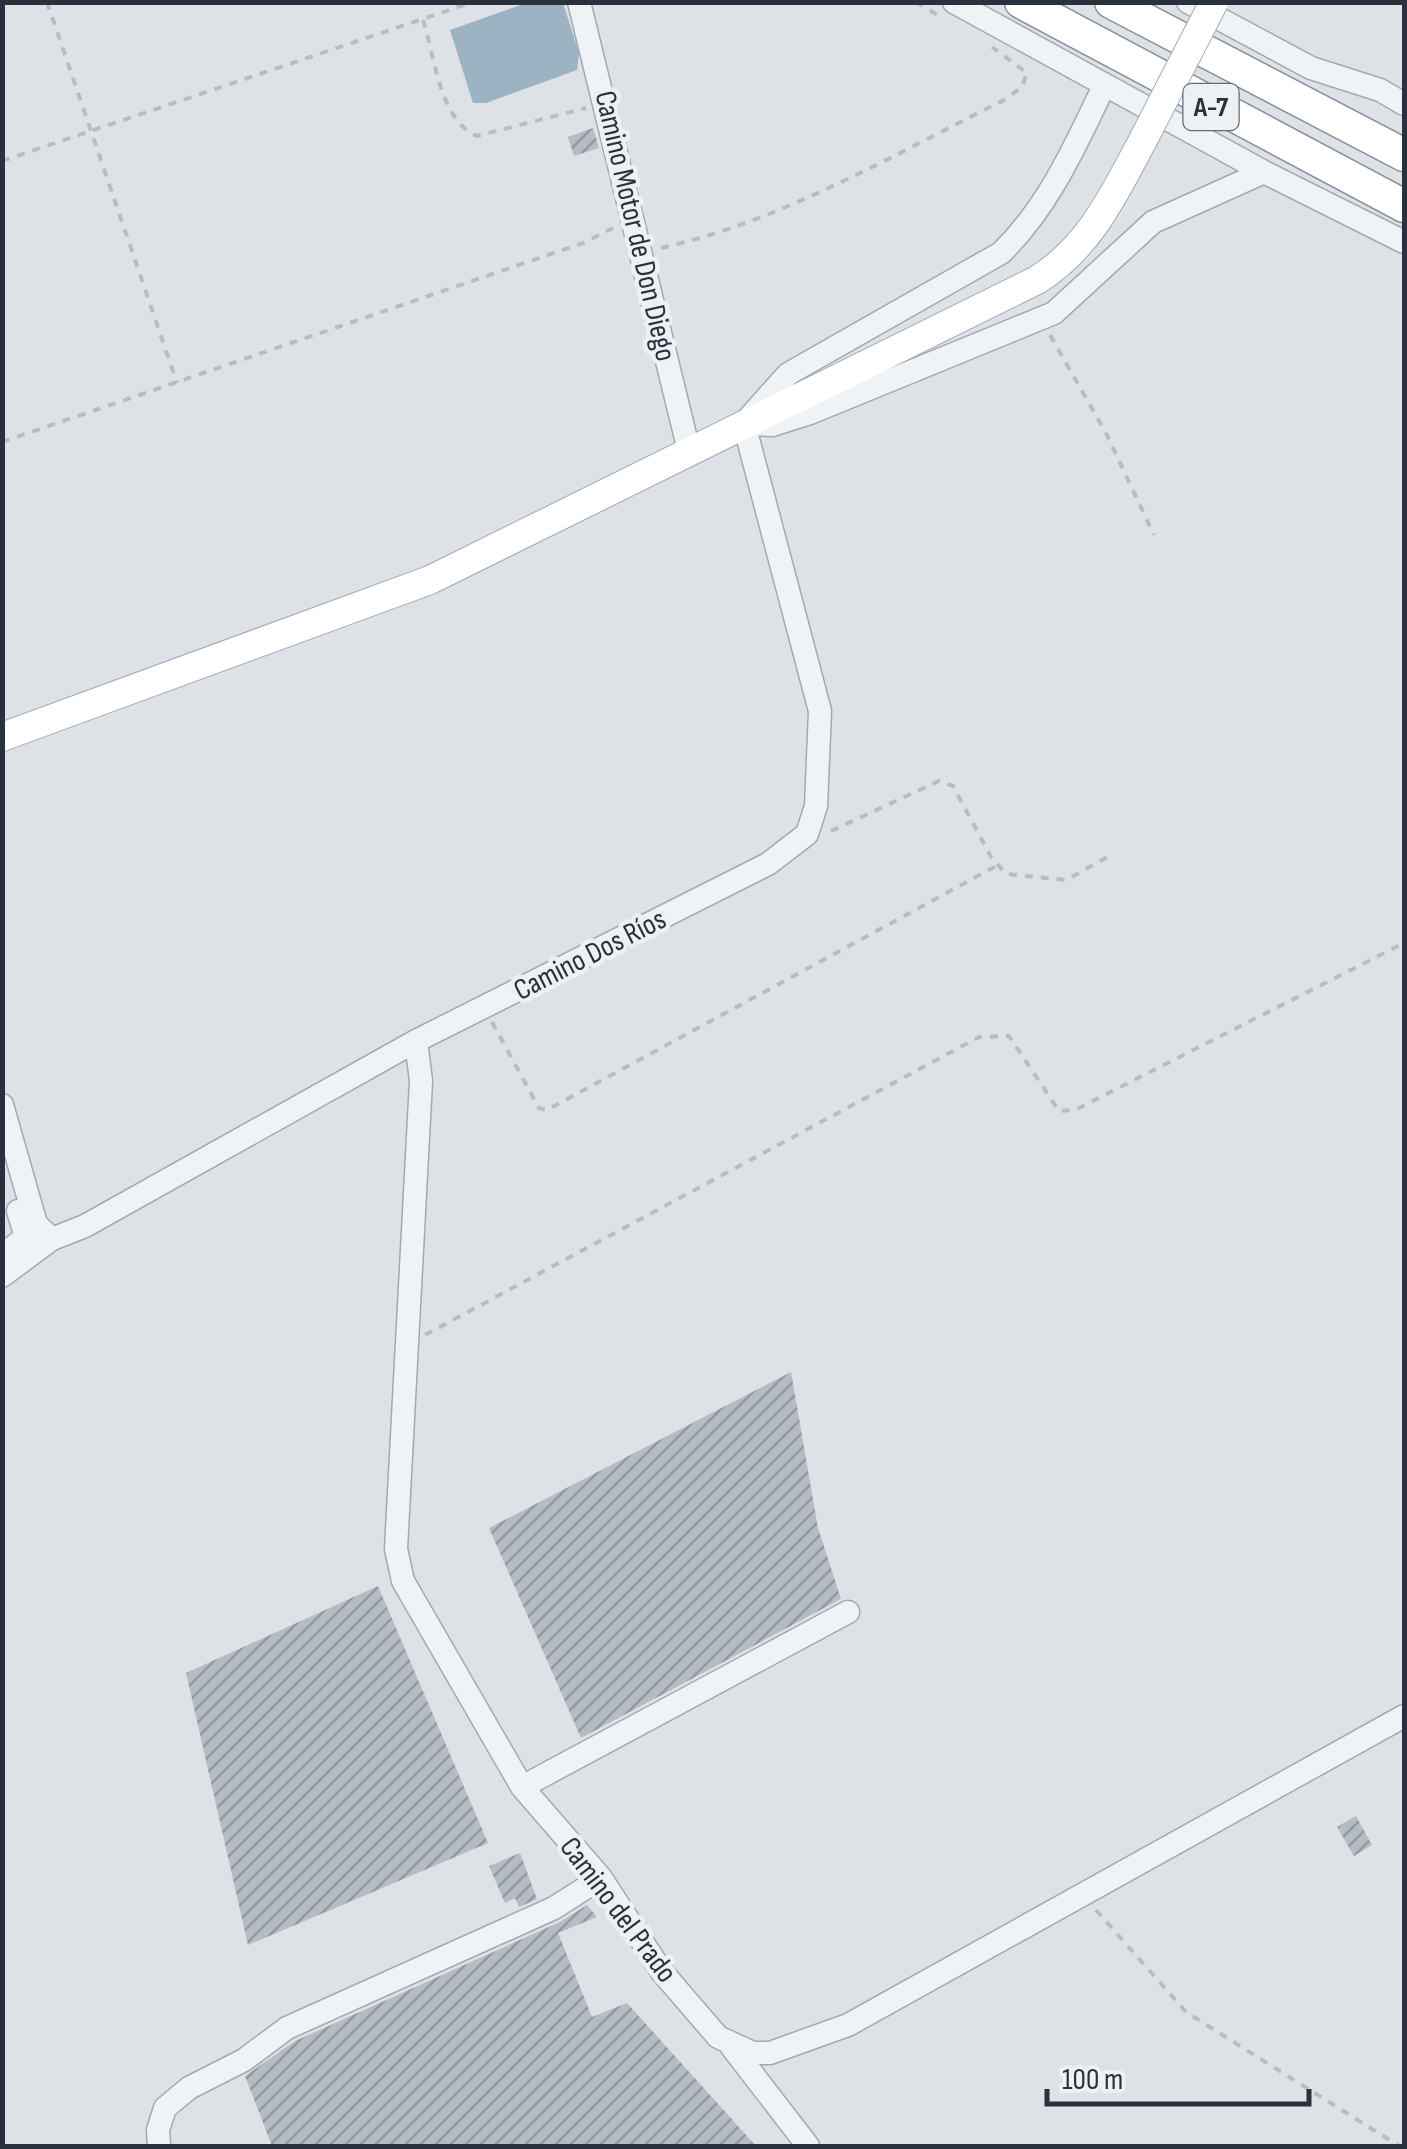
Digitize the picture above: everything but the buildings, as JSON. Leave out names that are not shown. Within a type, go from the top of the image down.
[{"type":"highway","name":"A-7","points":[[1022,2],[1404,206]]},
{"type":"highway","name":"A-7","points":[[1111,2],[1404,155]]},
{"type":"main road","points":[[2,737],[430,580],[1055,268],[1100,221],[1214,2]]},
{"type":"street","name":"Camino Motor de Don Diego","points":[[579,2],[689,451]]},
{"type":"street","points":[[1188,2],[1311,68],[1380,90],[1404,104]]},
{"type":"street","points":[[950,11],[1404,242]]},
{"type":"street","points":[[744,424],[788,374],[1001,253],[1025,230],[1053,188],[1104,86]]},
{"type":"street","points":[[1380,90],[1404,91]]},
{"type":"street","points":[[744,424],[772,425],[810,412],[1042,317],[1076,295],[1154,222],[1264,172]]},
{"type":"street","points":[[744,424],[820,710],[816,806],[807,834],[796,846]]},
{"type":"street","name":"Camino Dos Ríos","points":[[2,1276],[52,1239],[85,1226],[416,1042],[796,846]]},
{"type":"street","name":"Camino del Prado","points":[[416,1042],[421,1081],[396,1549],[403,1581],[522,1787],[601,1878],[662,1972],[718,2038],[731,2046],[808,2146]]},
{"type":"street","points":[[2,1105],[36,1224],[43,1236],[52,1239]]},
{"type":"street","points":[[2,1160],[26,1237],[2,1254]]},
{"type":"street","points":[[522,1787],[848,1612]]},
{"type":"street","points":[[731,2046],[770,2052],[826,2035],[1404,1716]]},
{"type":"street","points":[[159,2146],[158,2130],[165,2108],[189,2088],[244,2060],[287,2028],[554,1908],[601,1878]]},
{"type":"path","points":[[47,2],[177,383]]},
{"type":"path","points":[[2,160],[473,2]]},
{"type":"path","points":[[916,2],[950,11]]},
{"type":"path","points":[[422,20],[452,113],[462,130],[477,136],[506,131],[606,102]]},
{"type":"path","points":[[642,252],[690,242],[823,190],[1006,99],[1022,86],[1027,73],[991,47]]},
{"type":"path","points":[[2,442],[583,242],[615,226],[620,214]]},
{"type":"path","points":[[1042,317],[1106,434],[1154,535]]},
{"type":"path","points":[[796,846],[940,780],[953,786],[1006,874],[1066,880],[1111,855]]},
{"type":"path","points":[[485,1008],[540,1108],[547,1110],[998,865]]},
{"type":"path","points":[[408,1345],[979,1036],[996,1032],[1009,1036],[1018,1043],[1046,1097],[1059,1111],[1075,1110],[1404,943]]},
{"type":"path","points":[[1083,1895],[1186,2012],[1399,2146]]},
{"type":"water","points":[[526,3],[563,3],[579,53],[577,70],[486,103],[473,103],[450,30]]}]
